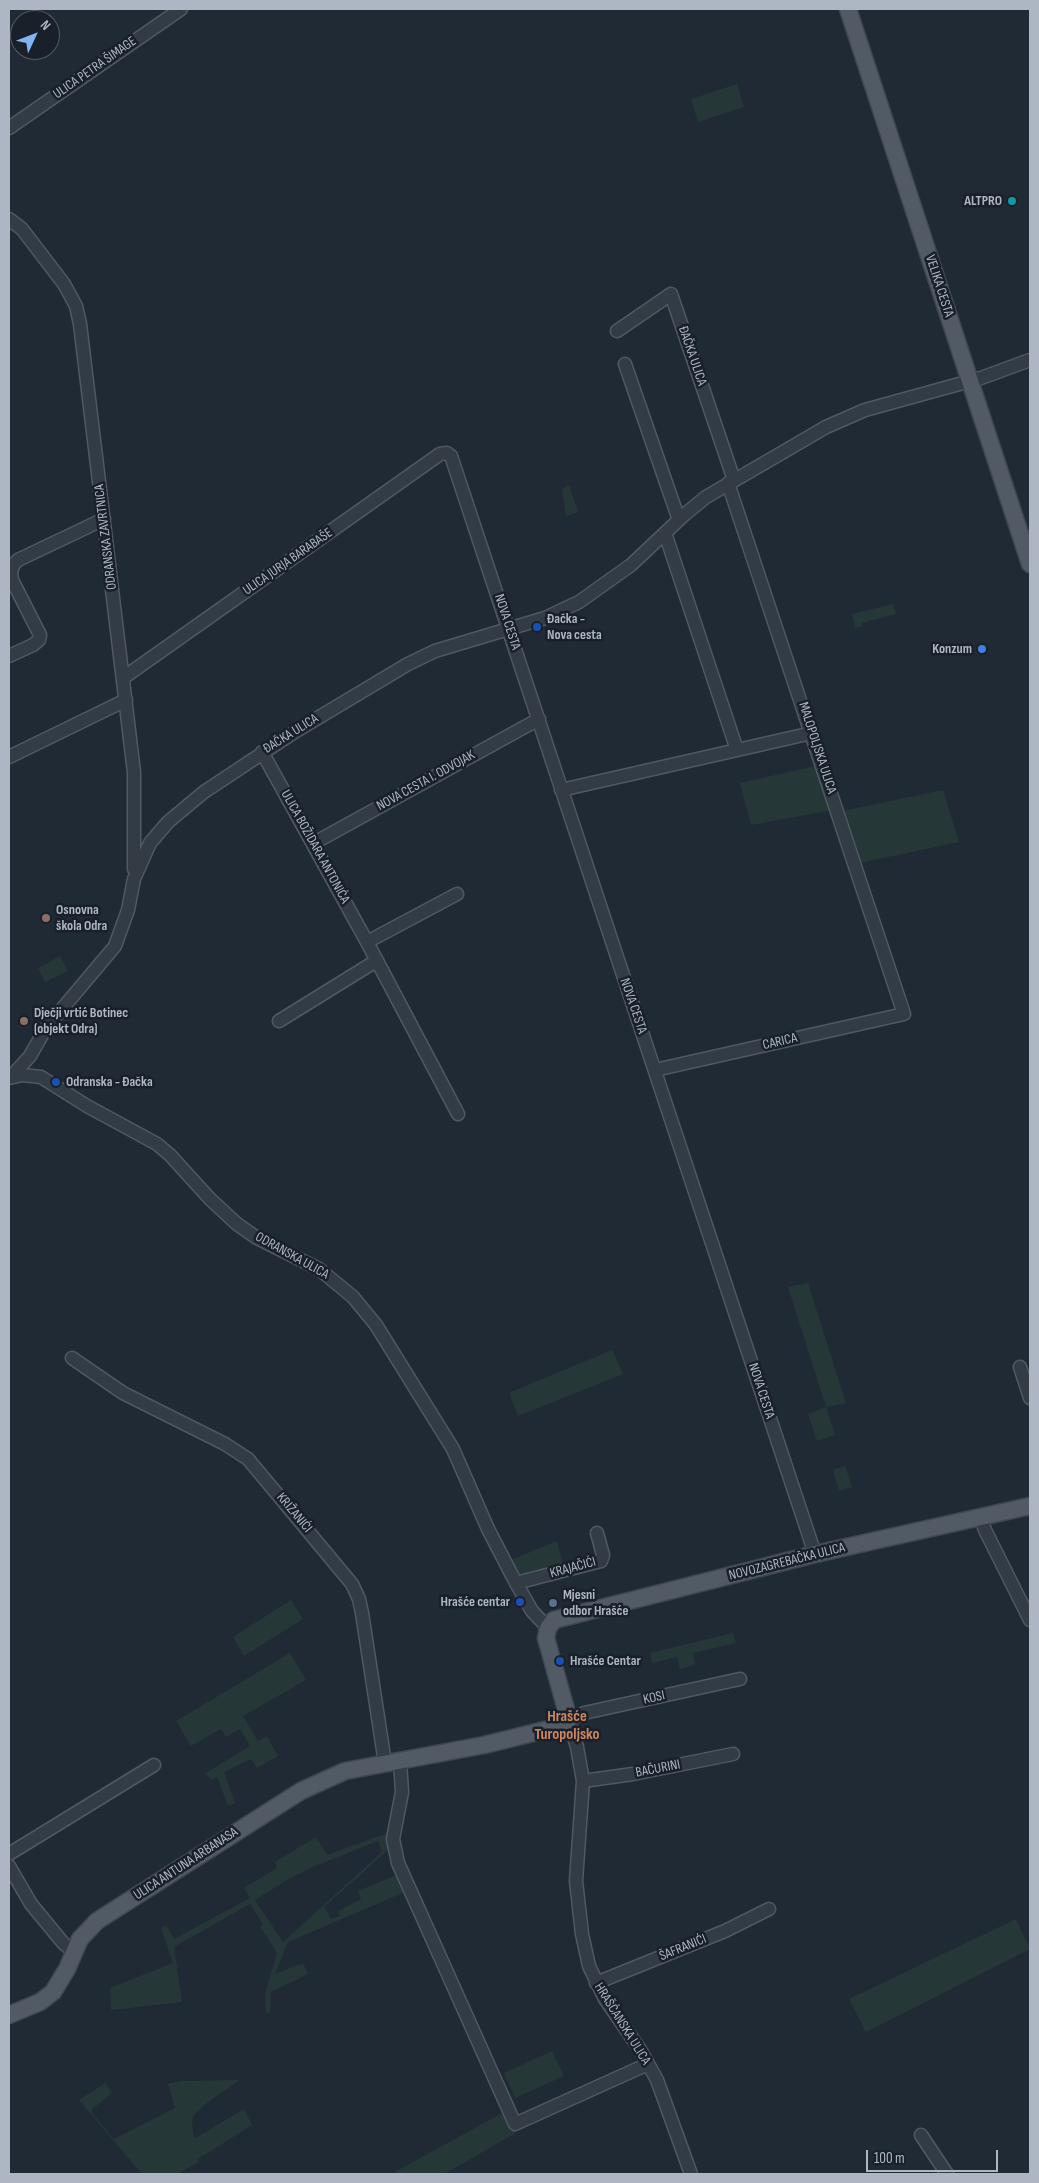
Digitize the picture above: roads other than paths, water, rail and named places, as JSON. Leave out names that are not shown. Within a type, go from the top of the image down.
[{"type":"main road","name":"VELIKA CESTA","points":[[848,9],[1030,564]]},
{"type":"main road","name":"NOVOZAGREBAČKA ULICA","points":[[548,1628],[554,1620],[815,1554],[1030,1506]]},
{"type":"main road","points":[[548,1628],[546,1638],[569,1720]]},
{"type":"main road","name":"ULICA ANTUNA ARBANASA","points":[[9,2016],[40,2002],[53,1992],[61,1980],[83,1934],[97,1921],[289,1798],[338,1774],[484,1745],[549,1729],[569,1720]]},
{"type":"street","name":"ULICA PETRA ŠIMAGE","points":[[9,128],[181,9]]},
{"type":"street","name":"ODRANSKA ZAVRTNICA","points":[[9,219],[22,229],[64,284],[76,306],[80,324],[134,772],[134,879]]},
{"type":"street","name":"ĐAČKA ULICA","points":[[617,331],[671,294],[731,481]]},
{"type":"street","name":"ĐAČKA ULICA","points":[[10,1077],[30,1056],[46,1028],[115,946],[128,910],[134,879],[142,857],[155,836],[187,805],[262,752],[408,664],[435,651],[557,613],[592,594],[631,565],[696,505],[731,481],[826,427],[852,415],[1030,360]]},
{"type":"street","points":[[625,364],[678,520]]},
{"type":"street","name":"ULICA JURJA BARABAŠE","points":[[123,678],[440,454],[447,453],[452,458]]},
{"type":"street","name":"NOVA CESTA","points":[[452,458],[815,1554]]},
{"type":"street","name":"MALOPOLJSKA ULICA","points":[[731,481],[904,1014]]},
{"type":"street","points":[[9,656],[33,645],[40,635],[12,580],[11,571],[14,564],[18,560],[104,519]]},
{"type":"street","points":[[665,533],[737,750]]},
{"type":"street","points":[[9,757],[126,700]]},
{"type":"street","name":"NOVA CESTA I. ODVOJAK","points":[[314,844],[539,719]]},
{"type":"street","points":[[561,790],[812,733]]},
{"type":"street","name":"ULICA BOŽIDARA ANTONIĆA","points":[[262,752],[314,844],[458,1114]]},
{"type":"street","points":[[135,832],[141,838],[147,839],[155,836]]},
{"type":"street","points":[[367,942],[457,894]]},
{"type":"street","points":[[279,1021],[376,961]]},
{"type":"street","name":"CARICA","points":[[655,1070],[904,1014]]},
{"type":"street","points":[[30,1056],[33,1068],[41,1078]]},
{"type":"street","name":"ODRANSKA ULICA","points":[[10,1077],[30,1075],[41,1078],[87,1106],[157,1144],[237,1224],[257,1238],[319,1269],[354,1297],[376,1325],[453,1449],[488,1528],[516,1583],[532,1611],[548,1628]]},
{"type":"street","name":"KRIŽANIĆI","points":[[72,1358],[123,1393],[225,1444],[248,1459],[352,1584],[359,1599],[392,1762]]},
{"type":"street","points":[[1020,1366],[1030,1398]]},
{"type":"street","points":[[981,1518],[985,1530],[1030,1620]]},
{"type":"street","name":"KRAJAČIĆI","points":[[516,1583],[601,1562],[603,1555],[597,1533]]},
{"type":"street","name":"KOSI","points":[[569,1720],[584,1713],[740,1679]]},
{"type":"street","name":"HRAŠĆANSKA ULICA","points":[[569,1720],[577,1747],[583,1795],[577,1848],[576,1881],[584,1947],[596,1983],[648,2064],[664,2099],[691,2174]]},
{"type":"street","name":"BAČURINI","points":[[582,1781],[633,1774],[733,1754]]},
{"type":"street","points":[[392,1762],[402,1792],[393,1839],[398,1863],[515,2124],[648,2064]]},
{"type":"street","points":[[9,1854],[154,1765]]},
{"type":"street","points":[[9,1866],[31,1904],[64,1944],[74,1951]]},
{"type":"street","name":"ŠAFRANIĆI","points":[[596,1983],[725,1931],[769,1909]]},
{"type":"street","points":[[922,2135],[947,2174]]},
{"type":"place","name":"ALTPRO","points":[[1012,201]]},
{"type":"place","name":"Đačka - Nova cesta","points":[[537,627]]},
{"type":"place","name":"Konzum","points":[[982,649]]},
{"type":"place","name":"Osnovna škola Odra","points":[[46,918]]},
{"type":"place","name":"Dječji vrtić Botinec (objekt Odra)","points":[[24,1021]]},
{"type":"place","name":"Odranska - Đačka","points":[[56,1082]]},
{"type":"place","name":"Hrašće centar","points":[[520,1602]]},
{"type":"place","name":"Mjesni odbor Hrašće","points":[[553,1603]]},
{"type":"place","name":"Hrašće Centar","points":[[560,1661]]},
{"type":"district","name":"Hrašće Turopoljsko","points":[[567,1726]]}]
